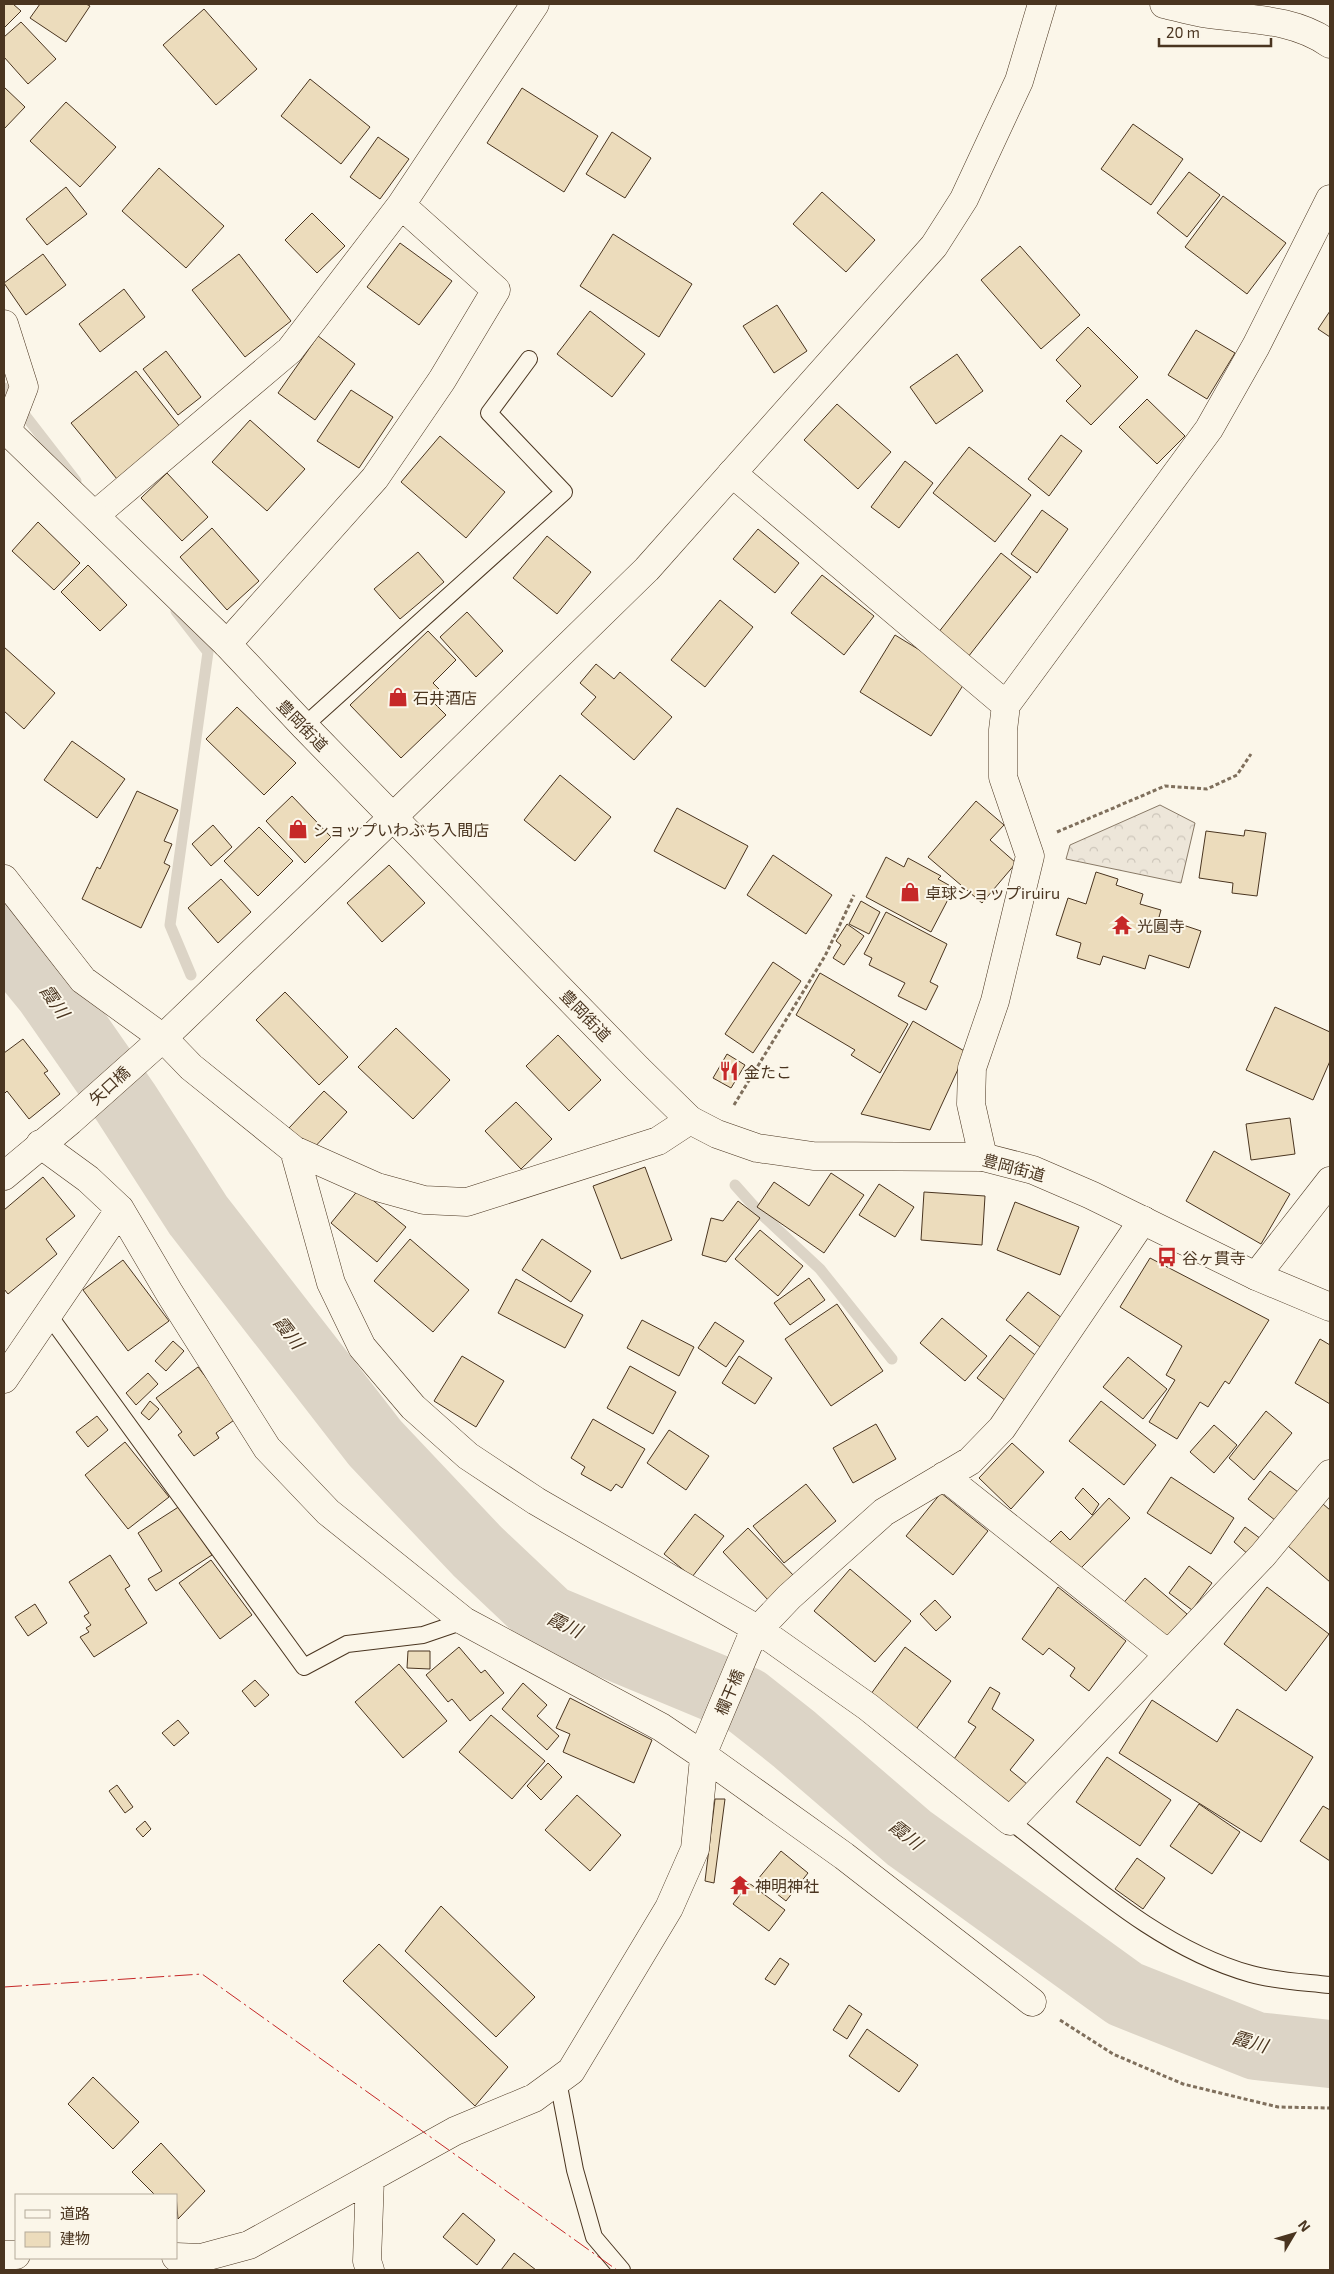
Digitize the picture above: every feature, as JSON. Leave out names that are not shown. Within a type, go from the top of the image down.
[{"type":"street","points":[[95,515],[290,350],[401,205],[535,4]]},
{"type":"street","name":"矢口橋","points":[[8,1165],[70,1121],[156,1044],[393,817],[646,568],[732,473],[934,246],[964,199],[1019,81],[1042,4]]},
{"type":"street","points":[[1164,4],[1201,13],[1272,20],[1317,34],[1330,44]]},
{"type":"street","points":[[227,644],[375,478],[442,380],[496,290],[401,205]]},
{"type":"street","points":[[983,1157],[972,1104],[972,1068],[994,1001],[1030,856],[1004,777],[1003,730],[1006,705],[1209,429],[1326,217]]},
{"type":"street","points":[[4,324],[24,387],[5,430]]},
{"type":"street","name":"豊岡街道","points":[[5,430],[227,644],[304,726],[690,1120],[717,1134],[757,1148],[813,1156],[983,1157],[1033,1170],[1091,1194],[1256,1276],[1330,1307]]},
{"type":"street","points":[[732,473],[1006,705]]},
{"type":"street","points":[[4,879],[83,980],[156,1044],[190,1067],[294,1150],[377,1187],[424,1200],[467,1202],[658,1141],[690,1120]]},
{"type":"street","points":[[40,1144],[88,1178],[120,1210],[170,1294],[267,1448],[328,1512],[464,1621],[704,1752],[844,1856],[1032,2002]]},
{"type":"street","points":[[294,1150],[331,1283],[362,1347],[413,1407],[468,1456],[536,1501],[756,1633],[868,1707],[1010,1821],[1263,1556],[1330,1474]]},
{"type":"street","points":[[1256,1276],[1330,1181]]},
{"type":"street","points":[[4,1379],[120,1210]]},
{"type":"street","name":"欄干橋","points":[[178,2257],[202,2258],[249,2245],[455,2131],[534,2098],[571,2071],[670,1908],[695,1849],[704,1752],[756,1633],[789,1597],[884,1512],[970,1461],[1002,1428],[1142,1220]]},
{"type":"street","points":[[944,1476],[1168,1654]]},
{"type":"street","points":[[370,2178],[367,2261],[370,2270]]},
{"type":"lane","points":[[304,726],[564,492],[489,413],[529,360]]},
{"type":"lane","points":[[48,1314],[304,1667],[347,1644],[423,1634],[464,1621]]},
{"type":"lane","points":[[1010,1821],[1142,1922],[1203,1955],[1251,1974],[1330,1985]]},
{"type":"lane","points":[[558,2081],[575,2170],[594,2237],[622,2270]]},
{"type":"path","points":[[1026,844],[1165,786],[1207,789],[1237,775],[1251,754]]},
{"type":"path","points":[[717,1134],[825,956],[854,895]]},
{"type":"path","points":[[1032,2002],[1113,2054],[1183,2084],[1278,2107],[1330,2108]]},
{"type":"green space","points":[[1160,805],[1195,823],[1181,883],[1066,859],[1070,845]]},
{"type":"building","points":[[4,4],[13,4],[21,11],[4,28]]},
{"type":"building","points":[[40,4],[86,4],[90,6],[66,42],[30,18]]},
{"type":"building","points":[[204,9],[257,69],[216,105],[163,45]]},
{"type":"building","points":[[21,22],[56,59],[28,84],[4,57],[4,37]]},
{"type":"building","points":[[310,79],[370,127],[341,164],[281,116]]},
{"type":"building","points":[[4,87],[25,107],[4,129]]},
{"type":"building","points":[[522,88],[598,136],[564,192],[487,143]]},
{"type":"building","points":[[66,102],[116,147],[80,187],[30,141]]},
{"type":"building","points":[[1133,124],[1183,159],[1151,205],[1101,169]]},
{"type":"building","points":[[612,132],[651,158],[625,198],[586,174]]},
{"type":"building","points":[[378,137],[409,159],[380,199],[350,177]]},
{"type":"building","points":[[159,168],[224,226],[186,268],[122,211]]},
{"type":"building","points":[[1189,172],[1220,195],[1187,237],[1157,213]]},
{"type":"building","points":[[66,187],[87,214],[47,245],[26,219]]},
{"type":"building","points":[[822,192],[875,240],[846,272],[793,224]]},
{"type":"building","points":[[1223,196],[1286,243],[1247,294],[1185,247]]},
{"type":"building","points":[[312,213],[345,246],[317,273],[285,240]]},
{"type":"building","points":[[613,234],[692,284],[659,337],[580,286]]},
{"type":"building","points":[[400,243],[452,281],[419,325],[367,287]]},
{"type":"building","points":[[1020,246],[1080,315],[1041,349],[981,280]]},
{"type":"building","points":[[43,254],[66,285],[26,315],[4,283]]},
{"type":"building","points":[[239,254],[291,321],[245,357],[192,290]]},
{"type":"building","points":[[124,289],[145,317],[100,352],[79,324]]},
{"type":"building","points":[[777,305],[807,351],[774,373],[743,326]]},
{"type":"building","points":[[590,311],[645,354],[612,397],[557,354]]},
{"type":"building","points":[[1330,311],[1330,337],[1318,329]]},
{"type":"building","points":[[1088,327],[1138,377],[1091,425],[1066,401],[1081,386],[1056,360]]},
{"type":"building","points":[[1196,330],[1235,353],[1207,399],[1168,375]]},
{"type":"building","points":[[318,336],[355,364],[315,420],[278,393]]},
{"type":"building","points":[[166,351],[201,397],[178,415],[143,369]]},
{"type":"building","points":[[957,354],[983,391],[936,424],[910,387]]},
{"type":"building","points":[[136,371],[181,428],[117,479],[71,423]]},
{"type":"building","points":[[351,390],[393,417],[359,468],[317,441]]},
{"type":"building","points":[[1147,399],[1185,436],[1157,464],[1119,427]]},
{"type":"building","points":[[837,404],[891,452],[858,489],[804,440]]},
{"type":"building","points":[[250,420],[305,469],[267,511],[212,462]]},
{"type":"building","points":[[1061,435],[1082,451],[1049,496],[1028,479]]},
{"type":"building","points":[[440,436],[505,492],[466,538],[401,482]]},
{"type":"building","points":[[969,447],[1031,495],[995,542],[933,493]]},
{"type":"building","points":[[905,461],[933,483],[899,528],[871,507]]},
{"type":"building","points":[[167,473],[208,517],[182,541],[141,498]]},
{"type":"building","points":[[1042,510],[1068,529],[1037,573],[1011,554]]},
{"type":"building","points":[[38,522],[80,563],[54,590],[12,551]]},
{"type":"building","points":[[212,528],[259,581],[227,610],[180,557]]},
{"type":"building","points":[[758,529],[799,563],[775,593],[733,559]]},
{"type":"building","points":[[547,536],[591,572],[557,614],[513,578]]},
{"type":"building","points":[[418,552],[444,582],[400,619],[374,589]]},
{"type":"building","points":[[1001,553],[1031,577],[968,657],[938,633]]},
{"type":"building","points":[[88,565],[127,605],[100,631],[61,592]]},
{"type":"building","points":[[822,575],[874,616],[844,655],[791,613]]},
{"type":"building","points":[[720,600],[753,627],[705,687],[671,660]]},
{"type":"building","points":[[467,612],[503,651],[476,677],[440,637]]},
{"type":"building","name":"石井酒店","points":[[428,631],[456,660],[433,683],[442,692],[432,701],[446,715],[401,758],[350,705]]},
{"type":"building","points":[[895,635],[967,679],[931,736],[860,692]]},
{"type":"building","points":[[4,647],[55,693],[24,729],[4,711]]},
{"type":"building","points":[[596,664],[614,679],[620,672],[672,717],[634,760],[581,714],[596,697],[580,683]]},
{"type":"building","points":[[237,707],[296,763],[264,795],[206,739]]},
{"type":"building","points":[[72,741],[125,779],[97,818],[44,780]]},
{"type":"building","points":[[560,775],[611,817],[575,861],[524,820]]},
{"type":"building","points":[[137,791],[178,810],[164,841],[172,844],[164,863],[170,866],[141,928],[82,899],[97,867],[100,869]]},
{"type":"building","name":"ショップいわぶち入間店","points":[[292,796],[331,837],[305,863],[266,821]]},
{"type":"building","points":[[976,801],[1004,825],[990,840],[1016,863],[982,903],[928,857]]},
{"type":"building","points":[[677,808],[748,846],[725,889],[654,851]]},
{"type":"building","points":[[213,825],[232,847],[211,866],[192,844]]},
{"type":"building","points":[[259,827],[293,861],[258,896],[224,861]]},
{"type":"building","points":[[1245,830],[1266,833],[1257,896],[1232,893],[1233,883],[1199,878],[1206,831],[1244,836]]},
{"type":"building","points":[[773,855],[832,895],[806,934],[747,895]]},
{"type":"building","name":"卓球ショップiruiru","points":[[886,857],[904,867],[908,858],[941,876],[938,879],[954,888],[931,932],[866,897]]},
{"type":"building","points":[[389,865],[425,903],[382,942],[347,903]]},
{"type":"building","points":[[1096,872],[1118,879],[1116,885],[1143,894],[1140,904],[1161,910],[1159,917],[1201,931],[1189,968],[1149,955],[1145,969],[1103,956],[1100,965],[1077,958],[1081,943],[1056,935],[1068,898],[1086,904]]},
{"type":"building","points":[[221,879],[251,912],[218,943],[188,908]]},
{"type":"building","points":[[861,901],[880,912],[869,934],[849,924]]},
{"type":"building","points":[[886,912],[947,944],[930,982],[938,986],[926,1010],[898,996],[905,983],[869,965],[872,958],[864,954]]},
{"type":"building","points":[[847,924],[864,936],[844,965],[833,958],[841,945],[836,941]]},
{"type":"building","points":[[773,962],[801,981],[753,1053],[725,1034]]},
{"type":"building","points":[[820,973],[908,1024],[880,1073],[851,1055],[855,1050],[796,1015]]},
{"type":"building","points":[[285,992],[348,1057],[319,1085],[256,1020]]},
{"type":"building","points":[[1275,1007],[1330,1032],[1330,1061],[1313,1100],[1246,1070]]},
{"type":"building","points":[[913,1021],[966,1052],[930,1130],[861,1114]]},
{"type":"building","points":[[396,1028],[450,1080],[413,1119],[358,1067]]},
{"type":"building","points":[[558,1035],[601,1080],[569,1111],[526,1066]]},
{"type":"building","points":[[23,1039],[48,1071],[44,1073],[60,1094],[29,1119],[7,1091],[4,1094],[4,1053]]},
{"type":"building","name":"金たこ","points":[[727,1054],[745,1065],[731,1088],[713,1078]]},
{"type":"building","points":[[324,1091],[347,1112],[312,1150],[289,1128]]},
{"type":"building","points":[[516,1102],[552,1139],[521,1169],[485,1131]]},
{"type":"building","points":[[1290,1118],[1295,1154],[1251,1160],[1246,1124]]},
{"type":"building","points":[[1214,1151],[1290,1194],[1261,1244],[1186,1201]]},
{"type":"building","points":[[645,1167],[672,1240],[621,1259],[593,1186]]},
{"type":"building","points":[[831,1173],[864,1195],[824,1253],[757,1207],[774,1182],[809,1206]]},
{"type":"building","points":[[43,1177],[75,1216],[46,1239],[57,1254],[8,1294],[4,1289],[4,1210]]},
{"type":"building","points":[[879,1184],[914,1207],[895,1237],[859,1215]]},
{"type":"building","points":[[359,1189],[406,1227],[377,1262],[331,1223]]},
{"type":"building","points":[[924,1192],[985,1196],[982,1245],[921,1240]]},
{"type":"building","points":[[738,1201],[760,1218],[726,1262],[702,1255],[711,1218],[723,1221]]},
{"type":"building","points":[[1015,1202],[1079,1227],[1060,1275],[997,1250]]},
{"type":"building","points":[[760,1230],[803,1266],[778,1296],[735,1259]]},
{"type":"building","points":[[410,1239],[469,1290],[433,1332],[374,1281]]},
{"type":"building","points":[[542,1239],[591,1271],[571,1302],[522,1270]]},
{"type":"building","points":[[1150,1258],[1269,1320],[1229,1384],[1225,1381],[1208,1407],[1200,1402],[1177,1439],[1149,1422],[1175,1380],[1166,1375],[1182,1346],[1120,1307]]},
{"type":"building","points":[[123,1260],[169,1321],[128,1351],[83,1290]]},
{"type":"building","points":[[809,1278],[825,1300],[790,1325],[774,1303]]},
{"type":"building","points":[[516,1279],[583,1315],[565,1348],[498,1313]]},
{"type":"building","points":[[1028,1292],[1062,1318],[1040,1347],[1006,1320]]},
{"type":"building","points":[[837,1304],[883,1371],[831,1406],[785,1339]]},
{"type":"building","points":[[942,1318],[987,1356],[965,1381],[920,1343]]},
{"type":"building","points":[[642,1320],[694,1347],[679,1376],[627,1348]]},
{"type":"building","points":[[715,1322],[744,1341],[726,1367],[698,1348]]},
{"type":"building","points":[[1010,1335],[1039,1358],[1006,1401],[977,1378]]},
{"type":"building","points":[[1320,1339],[1330,1345],[1330,1404],[1295,1383]]},
{"type":"building","points":[[173,1341],[184,1351],[166,1371],[155,1361]]},
{"type":"building","points":[[462,1356],[504,1381],[476,1427],[434,1401]]},
{"type":"building","points":[[739,1356],[772,1378],[755,1404],[722,1383]]},
{"type":"building","points":[[1128,1357],[1167,1389],[1143,1419],[1103,1387]]},
{"type":"building","points":[[630,1366],[676,1392],[653,1434],[607,1408]]},
{"type":"building","points":[[198,1367],[237,1418],[216,1433],[219,1438],[194,1456],[178,1435],[182,1432],[156,1398]]},
{"type":"building","points":[[148,1373],[158,1384],[136,1405],[126,1393]]},
{"type":"building","points":[[150,1401],[159,1409],[149,1420],[141,1413]]},
{"type":"building","points":[[1101,1401],[1156,1445],[1124,1485],[1069,1441]]},
{"type":"building","points":[[1266,1411],[1292,1433],[1254,1480],[1229,1458]]},
{"type":"building","points":[[97,1416],[108,1430],[88,1447],[76,1432]]},
{"type":"building","points":[[593,1419],[645,1449],[622,1488],[616,1484],[611,1491],[581,1474],[585,1467],[571,1458]]},
{"type":"building","points":[[876,1424],[896,1459],[853,1483],[833,1448]]},
{"type":"building","points":[[1214,1425],[1237,1445],[1214,1473],[1190,1452]]},
{"type":"building","points":[[669,1430],[709,1456],[686,1490],[647,1463]]},
{"type":"building","points":[[125,1442],[169,1497],[128,1529],[85,1475]]},
{"type":"building","points":[[1012,1443],[1044,1472],[1011,1509],[979,1478]]},
{"type":"building","points":[[1270,1471],[1302,1495],[1280,1524],[1248,1499]]},
{"type":"building","points":[[1171,1477],[1234,1518],[1211,1554],[1147,1513]]},
{"type":"building","points":[[806,1484],[836,1521],[784,1563],[753,1526]]},
{"type":"building","points":[[1083,1488],[1099,1504],[1092,1515],[1075,1498]]},
{"type":"building","points":[[941,1493],[988,1531],[953,1575],[906,1536]]},
{"type":"building","points":[[1109,1498],[1130,1518],[1080,1569],[1048,1544],[1061,1531],[1070,1540]]},
{"type":"building","points":[[1323,1504],[1330,1510],[1330,1582],[1288,1546]]},
{"type":"building","points":[[180,1506],[212,1555],[156,1591],[148,1579],[162,1571],[138,1533]]},
{"type":"building","points":[[695,1514],[724,1536],[692,1577],[664,1554]]},
{"type":"building","points":[[1245,1527],[1261,1539],[1249,1555],[1234,1542]]},
{"type":"building","points":[[748,1528],[795,1577],[769,1601],[723,1552]]},
{"type":"building","points":[[110,1555],[130,1586],[125,1589],[147,1623],[94,1657],[80,1637],[89,1632],[86,1628],[91,1625],[84,1616],[89,1613],[69,1582]]},
{"type":"building","points":[[211,1560],[252,1615],[220,1639],[179,1583]]},
{"type":"building","points":[[1189,1566],[1212,1583],[1192,1610],[1169,1593]]},
{"type":"building","points":[[850,1569],[911,1621],[875,1662],[814,1611]]},
{"type":"building","points":[[1145,1578],[1187,1614],[1162,1644],[1120,1607]]},
{"type":"building","points":[[1058,1587],[1126,1641],[1089,1691],[1070,1676],[1075,1668],[1049,1648],[1043,1655],[1022,1639]]},
{"type":"building","points":[[1267,1587],[1329,1634],[1286,1691],[1224,1644]]},
{"type":"building","points":[[935,1600],[951,1617],[936,1631],[920,1614]]},
{"type":"building","points":[[35,1604],[47,1623],[28,1636],[15,1617]]},
{"type":"building","points":[[459,1647],[481,1673],[485,1670],[504,1693],[470,1721],[452,1699],[448,1702],[426,1675]]},
{"type":"building","points":[[905,1647],[951,1681],[914,1732],[868,1698]]},
{"type":"building","points":[[408,1651],[430,1651],[430,1669],[407,1668]]},
{"type":"building","points":[[399,1664],[447,1721],[403,1758],[355,1702]]},
{"type":"building","points":[[255,1680],[269,1695],[255,1707],[242,1691]]},
{"type":"building","points":[[523,1683],[547,1705],[537,1716],[559,1736],[547,1750],[502,1709]]},
{"type":"building","points":[[990,1687],[1000,1693],[992,1709],[1034,1740],[1010,1770],[1027,1784],[1012,1807],[952,1762],[976,1727],[968,1722]]},
{"type":"building","points":[[570,1698],[652,1740],[634,1783],[563,1752],[570,1734],[556,1728]]},
{"type":"building","points":[[1152,1700],[1217,1742],[1237,1709],[1313,1757],[1261,1842],[1119,1753]]},
{"type":"building","points":[[491,1715],[545,1761],[512,1799],[459,1752]]},
{"type":"building","points":[[178,1720],[189,1733],[174,1746],[162,1733]]},
{"type":"building","points":[[1107,1757],[1171,1800],[1140,1846],[1076,1802]]},
{"type":"building","points":[[548,1763],[562,1777],[541,1800],[527,1786]]},
{"type":"building","points":[[117,1785],[133,1807],[125,1813],[109,1791]]},
{"type":"building","points":[[577,1795],[621,1835],[590,1871],[545,1830]]},
{"type":"building","points":[[715,1799],[725,1799],[714,1883],[705,1881]]},
{"type":"building","points":[[1199,1804],[1240,1832],[1212,1874],[1170,1846]]},
{"type":"building","points":[[1323,1806],[1330,1810],[1330,1861],[1300,1841]]},
{"type":"building","points":[[145,1821],[151,1829],[143,1837],[136,1829]]},
{"type":"building","points":[[781,1851],[808,1873],[786,1901],[758,1879]]},
{"type":"building","points":[[1137,1858],[1165,1878],[1143,1909],[1115,1889]]},
{"type":"building","points":[[749,1883],[785,1910],[769,1931],[733,1904]]},
{"type":"building","points":[[441,1906],[535,1997],[496,2037],[405,1951]]},
{"type":"building","points":[[379,1944],[508,2067],[475,2106],[343,1981]]},
{"type":"building","points":[[780,1958],[789,1964],[775,1985],[765,1979]]},
{"type":"building","points":[[849,2005],[862,2014],[847,2039],[833,2030]]},
{"type":"building","points":[[867,2029],[918,2065],[899,2092],[849,2056]]},
{"type":"building","points":[[93,2077],[139,2122],[113,2149],[68,2104]]},
{"type":"building","points":[[161,2143],[205,2191],[178,2219],[178,2194],[154,2194],[132,2172]]},
{"type":"building","points":[[463,2213],[495,2240],[477,2265],[443,2237]]},
{"type":"building","points":[[514,2253],[536,2270],[501,2270]]},
{"type":"waterway","points":[[4,388],[76,481]]},
{"type":"waterway","points":[[176,611],[208,652],[170,925],[191,975]]},
{"type":"waterway","name":"霞川","points":[[4,937],[48,991],[126,1103],[198,1215],[375,1443],[477,1551],[549,1619],[746,1701],[794,1739],[909,1838],[1125,1994],[1256,2046],[1330,2054]]},
{"type":"waterway","points":[[735,1185],[759,1212],[820,1269],[892,1359]]},
{"type":"power","points":[[4,1987],[202,1974],[617,2270]]},
{"type":"place","name":"石井酒店","points":[[398,697]]},
{"type":"place","name":"ショップいわぶち入間店","points":[[298,829]]},
{"type":"place","name":"卓球ショップiruiru","points":[[910,892]]},
{"type":"place","name":"光圓寺","points":[[1122,925]]},
{"type":"place","name":"金たこ","points":[[729,1071]]},
{"type":"place","name":"谷ヶ貫寺","points":[[1167,1257]]},
{"type":"place","name":"神明神社","points":[[740,1885]]}]
